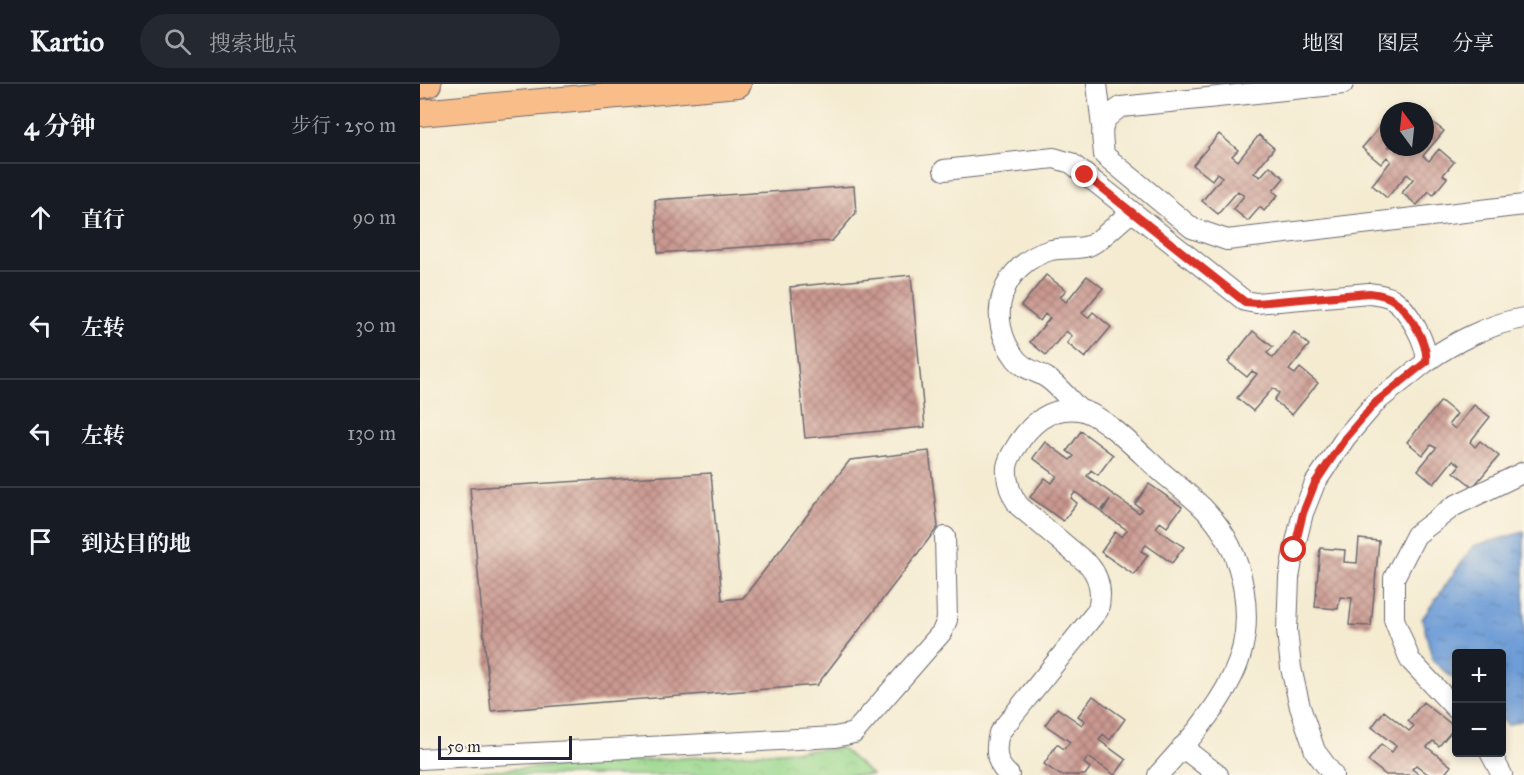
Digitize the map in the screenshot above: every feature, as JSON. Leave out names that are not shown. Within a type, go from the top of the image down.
[{"type":"main road","points":[[420,85],[428,84]]},
{"type":"main road","points":[[420,113],[738,84]]},
{"type":"lane","points":[[1097,84],[1104,155],[1192,228],[1227,240],[1524,205]]},
{"type":"lane","points":[[1102,127],[1108,114],[1121,106],[1343,84]]},
{"type":"lane","points":[[1085,175],[1104,155]]},
{"type":"lane","points":[[944,170],[1054,158],[1071,163],[1245,302],[1369,293],[1393,300],[1423,342],[1426,349],[1426,362]]},
{"type":"lane","points":[[1131,212],[1090,246],[1051,250],[1018,267],[1006,284],[1000,307],[1004,335],[1015,358],[1027,370],[1046,378],[1080,410],[1103,421],[1207,512],[1236,557],[1245,606],[1241,651],[1233,676],[1211,712],[1158,775]]},
{"type":"lane","points":[[1333,775],[1315,751],[1300,707],[1291,668],[1287,630],[1289,578],[1294,550],[1303,513],[1315,483],[1340,445],[1376,402],[1426,362],[1449,347],[1489,329],[1524,318]]},
{"type":"lane","points":[[1423,342],[1432,346],[1449,347]]},
{"type":"lane","points":[[1009,775],[997,758],[996,746],[999,733],[1098,610],[1100,602],[1098,578],[1095,572],[1019,506],[1012,496],[1007,467],[1011,454],[1020,441],[1041,418],[1061,410],[1080,410]]},
{"type":"lane","points":[[1452,705],[1410,660],[1394,619],[1394,578],[1416,535],[1454,506],[1524,472]]},
{"type":"lane","points":[[420,759],[835,737],[854,733],[942,632],[947,620],[945,537]]},
{"type":"lane","points":[[1182,747],[1218,775]]},
{"type":"lane","points":[[1492,757],[1502,775]]},
{"type":"green space","points":[[841,748],[872,775],[422,775]]},
{"type":"water","points":[[1524,532],[1524,720],[1508,725],[1506,723],[1506,649],[1452,649],[1452,678],[1433,661],[1422,619],[1473,546]]},
{"type":"building","points":[[1434,124],[1444,131],[1434,143]]},
{"type":"building","points":[[1380,127],[1380,156],[1423,156],[1429,161],[1439,149],[1454,162],[1443,175],[1447,178],[1433,195],[1429,191],[1417,205],[1402,193],[1413,179],[1407,174],[1387,198],[1372,185],[1391,161],[1387,157],[1381,164],[1362,148]]},
{"type":"building","points":[[1219,134],[1238,150],[1232,156],[1238,161],[1259,135],[1274,148],[1254,173],[1260,177],[1270,166],[1284,178],[1273,191],[1278,195],[1264,211],[1260,207],[1248,221],[1233,209],[1244,196],[1238,191],[1218,214],[1202,201],[1222,177],[1217,173],[1212,180],[1193,165]]},
{"type":"building","points":[[854,186],[856,213],[832,241],[658,253],[655,200]]},
{"type":"building","points":[[911,275],[925,427],[805,438],[790,287]]},
{"type":"building","points":[[1046,275],[1066,290],[1060,297],[1066,302],[1087,276],[1103,288],[1082,313],[1088,318],[1093,312],[1111,327],[1085,358],[1067,343],[1072,336],[1066,331],[1046,355],[1030,342],[1050,318],[1045,314],[1040,321],[1021,306]]},
{"type":"building","points":[[1253,331],[1273,347],[1267,353],[1273,358],[1294,332],[1309,345],[1289,370],[1295,374],[1300,368],[1318,383],[1292,415],[1274,400],[1279,393],[1273,388],[1253,411],[1237,398],[1257,374],[1252,371],[1247,377],[1228,362]]},
{"type":"building","points":[[1441,401],[1457,414],[1449,424],[1455,429],[1474,405],[1490,417],[1470,442],[1475,447],[1480,441],[1499,456],[1473,487],[1454,472],[1460,465],[1453,460],[1434,484],[1418,470],[1436,448],[1431,445],[1423,455],[1407,442]]},
{"type":"building","points":[[1081,431],[1113,455],[1098,475],[1091,470],[1087,476],[1139,513],[1142,509],[1135,504],[1149,484],[1182,507],[1167,527],[1160,522],[1156,528],[1184,547],[1172,563],[1146,545],[1141,551],[1148,555],[1134,575],[1101,552],[1115,532],[1122,537],[1127,530],[1102,513],[1110,499],[1101,511],[1075,492],[1071,498],[1077,503],[1063,521],[1030,497],[1045,478],[1052,483],[1057,476],[1033,458],[1045,442],[1070,460],[1074,456],[1067,451]]},
{"type":"building","points":[[929,451],[938,527],[817,685],[491,711],[470,488],[711,473],[722,600],[743,598],[850,460]]},
{"type":"building","points":[[1359,539],[1379,541],[1371,626],[1349,625],[1352,598],[1340,597],[1338,609],[1315,607],[1320,548],[1345,550],[1344,562],[1357,563]]},
{"type":"building","points":[[1093,696],[1125,719],[1110,740],[1103,734],[1099,740],[1126,760],[1115,775],[1088,757],[1084,763],[1090,768],[1085,775],[1060,775],[1044,764],[1057,744],[1064,749],[1070,742],[1045,725],[1057,708],[1082,725],[1085,721],[1078,716]]},
{"type":"building","points":[[1423,702],[1452,725],[1452,731],[1439,746],[1433,741],[1427,747],[1451,766],[1444,775],[1429,775],[1416,765],[1412,769],[1420,775],[1386,775],[1368,761],[1381,744],[1392,752],[1396,746],[1372,727],[1384,711],[1409,731],[1414,726],[1408,721]]},
{"type":"route","points":[[1085,175],[1245,302],[1369,293],[1381,295],[1393,300],[1407,314],[1423,342],[1427,355],[1426,362],[1376,402],[1346,437],[1315,483],[1303,513],[1294,550]]}]
